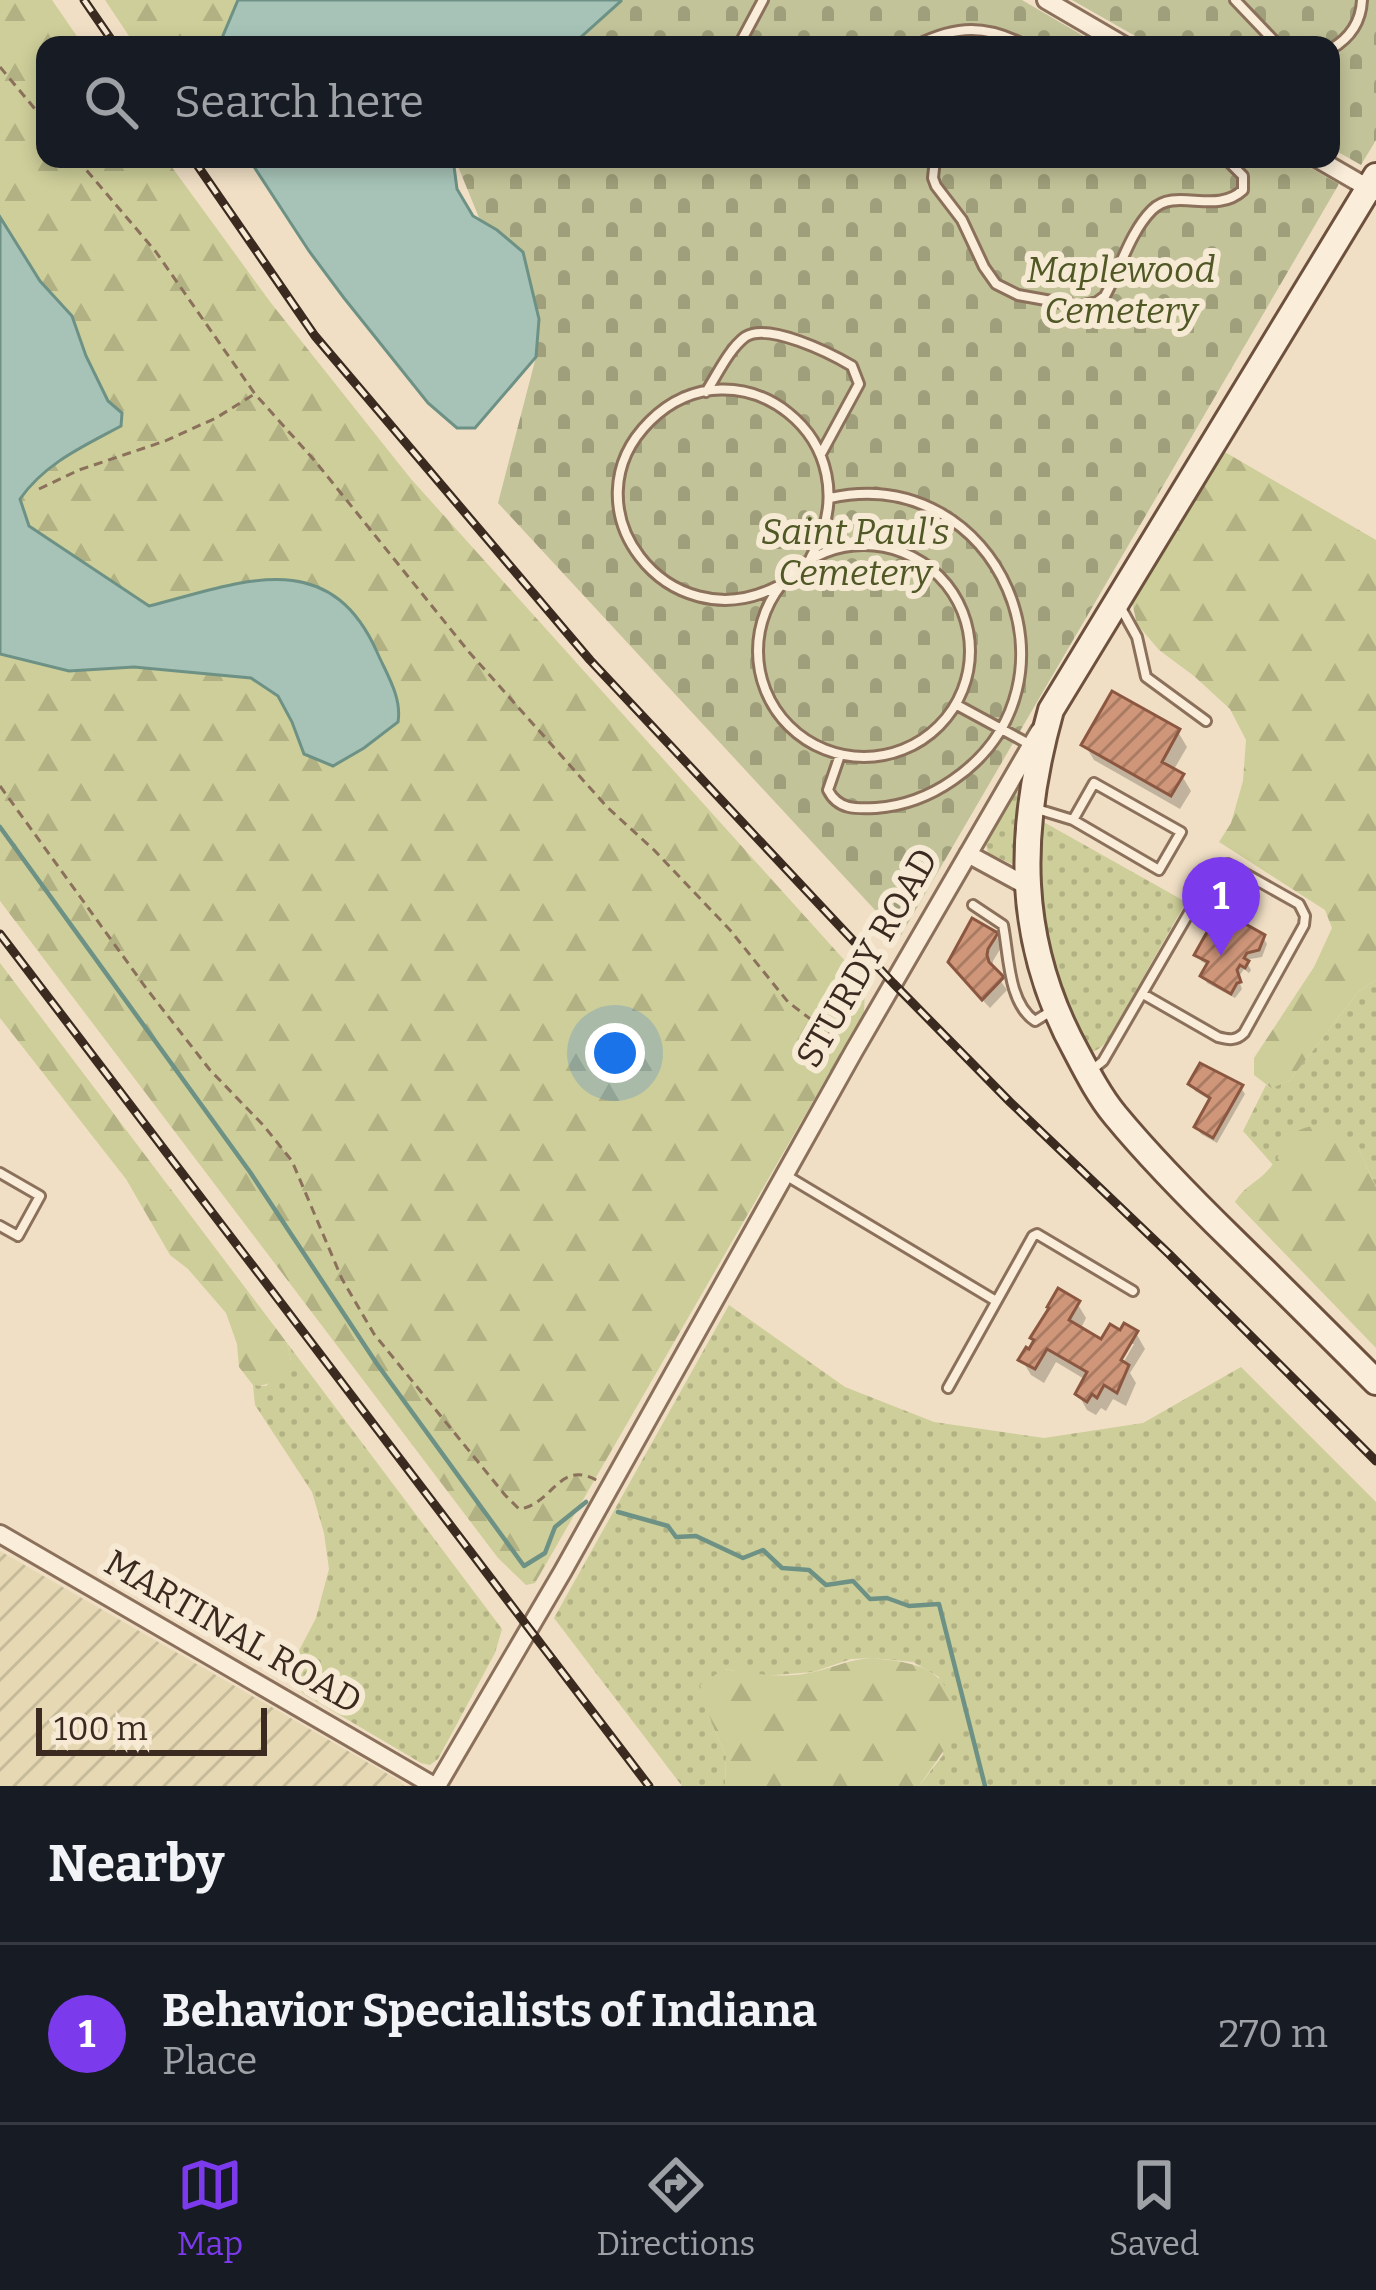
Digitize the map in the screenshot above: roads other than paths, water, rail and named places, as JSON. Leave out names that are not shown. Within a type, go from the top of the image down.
[{"type":"street","points":[[1046,0],[1108,36]]},
{"type":"street","points":[[1337,168],[1374,186]]},
{"type":"street","name":"STURDY ROAD","points":[[435,1786],[610,1488],[1051,710],[1374,186]]},
{"type":"street","points":[[1051,710],[1030,808],[1028,886],[1031,924],[1054,1010],[1112,1112],[1192,1199],[1376,1382]]},
{"type":"street","points":[[968,854],[1028,886]]},
{"type":"street","name":"MARTINAL ROAD","points":[[0,1534],[435,1786]]},
{"type":"lane","points":[[744,36],[763,0]]},
{"type":"lane","points":[[1235,0],[1269,36]]},
{"type":"lane","points":[[1340,42],[1359,19],[1362,0]]},
{"type":"lane","points":[[936,36],[967,29],[1006,36]]},
{"type":"lane","points":[[934,168],[936,186],[962,220],[996,284],[1018,295],[1079,306],[1105,296],[1144,220],[1160,204],[1216,203],[1237,196],[1243,190],[1244,176],[1236,168]]},
{"type":"lane","points":[[705,393],[749,334],[774,333],[840,358],[852,366],[859,384],[821,454]]},
{"type":"lane","points":[[779,585],[758,634],[758,668],[769,699],[787,725],[804,739],[840,755],[876,757],[898,752],[933,732],[957,705],[968,675],[969,635],[956,598],[935,572],[909,554],[872,544],[837,547],[810,558],[758,596],[736,601],[681,592],[649,569],[625,530],[619,495],[624,463],[641,432],[667,408],[705,393],[733,391],[769,400],[795,418],[821,454],[829,481],[821,538],[810,558]]},
{"type":"lane","points":[[830,498],[877,494],[906,499],[952,520],[986,550],[1001,572],[1020,628],[1022,658],[1018,686],[1001,729],[985,753],[941,789],[882,808],[841,805],[828,790],[840,755]]},
{"type":"lane","points":[[1117,602],[1137,638],[1146,677],[1206,721]]},
{"type":"lane","points":[[957,705],[1031,745]]},
{"type":"lane","points":[[1030,808],[1072,820],[1159,870],[1180,832],[1094,783],[1072,820]]},
{"type":"lane","points":[[1088,1073],[1103,1061],[1215,868],[1228,865],[1299,904],[1304,912],[1304,925],[1239,1038],[1219,1037],[1143,994]]},
{"type":"lane","points":[[973,905],[1004,925],[1018,1001],[1028,1017],[1035,1021],[1054,1010]]},
{"type":"lane","points":[[0,1173],[40,1196],[18,1236],[0,1226]]},
{"type":"lane","points":[[787,1176],[996,1301]]},
{"type":"lane","points":[[948,1388],[1033,1236],[1037,1234],[1133,1291]]},
{"type":"waterway","points":[[0,827],[250,1172],[377,1364],[524,1566],[545,1553],[555,1527],[586,1502]]},
{"type":"waterway","points":[[618,1512],[668,1526],[676,1537],[696,1536],[743,1558],[763,1550],[782,1568],[809,1570],[826,1585],[853,1581],[870,1599],[887,1598],[909,1606],[939,1604],[985,1786]]},
{"type":"railway","points":[[84,0],[109,36]]},
{"type":"railway","points":[[199,168],[315,336],[590,660],[893,983],[1376,1461]]},
{"type":"railway","points":[[0,934],[649,1786]]},
{"type":"place","name":"Behavior Specialists of Indiana","points":[[1221,956]]},
{"type":"park label","name":"Maplewood Cemetery","points":[[1121,290]]},
{"type":"park label","name":"Saint Paul's Cemetery","points":[[855,552]]}]
